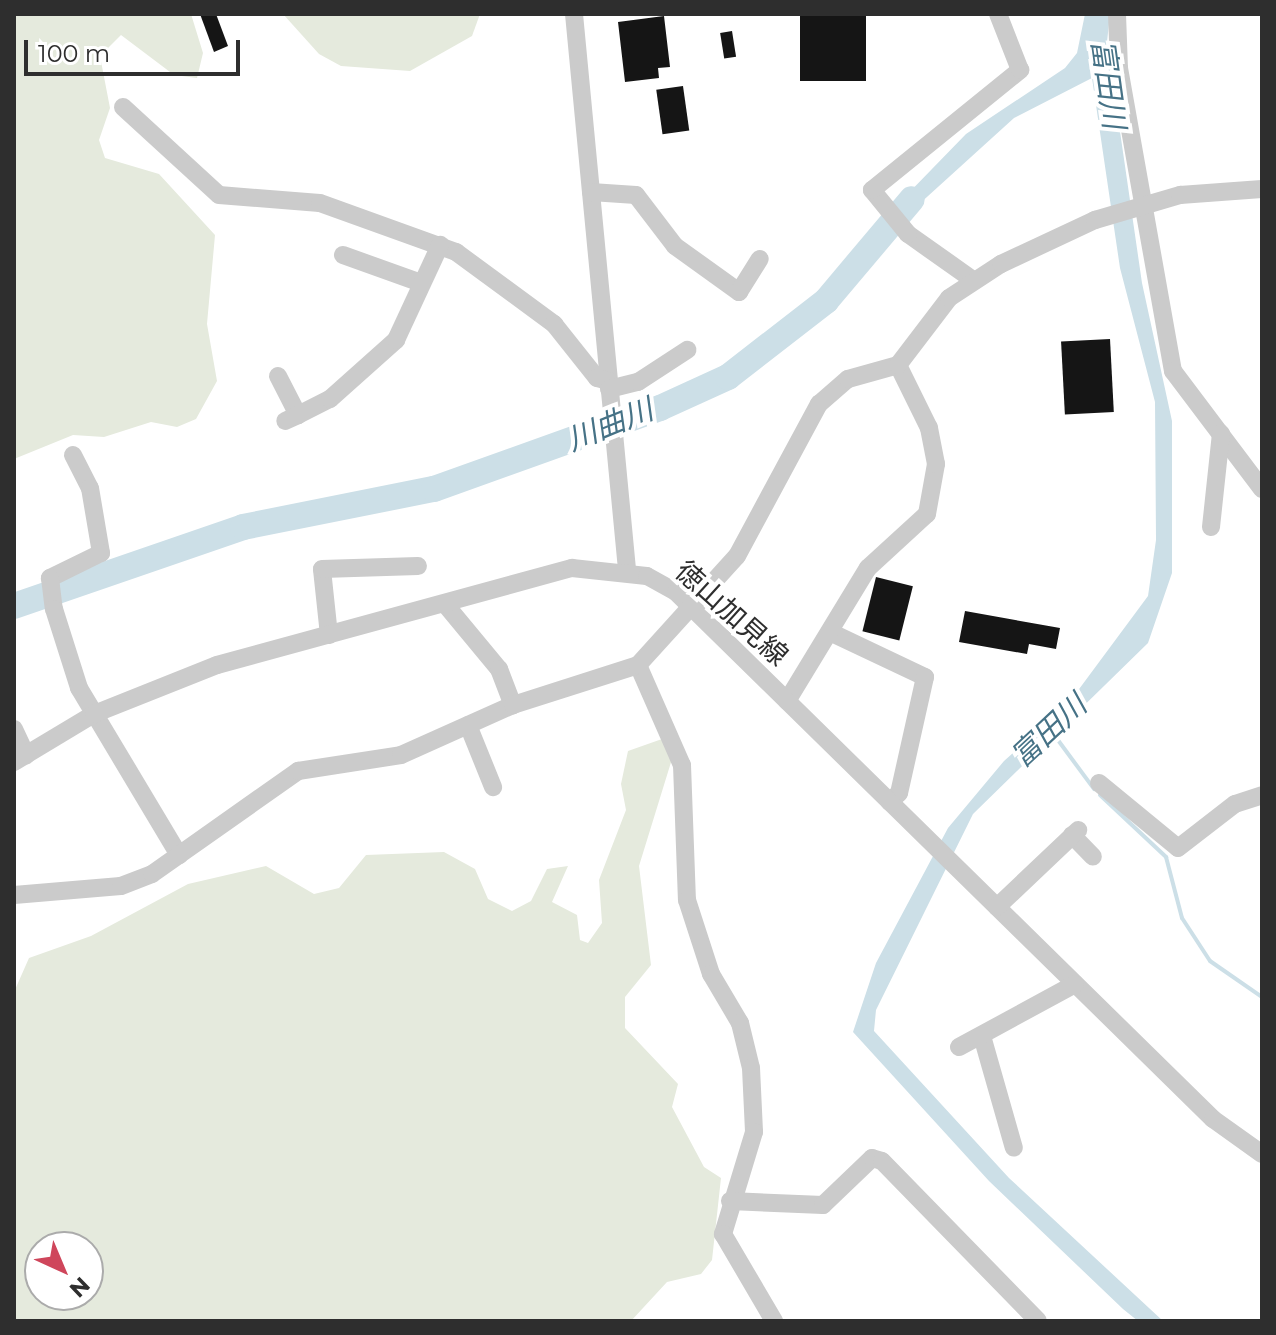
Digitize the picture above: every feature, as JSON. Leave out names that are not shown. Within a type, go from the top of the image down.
[{"type":"street","points":[[574,14],[627,570]]},
{"type":"street","points":[[973,280],[908,234],[880,206],[872,190],[1020,70],[998,14]]},
{"type":"street","points":[[1117,14],[1119,68],[1140,208],[1173,371],[1262,489]]},
{"type":"street","points":[[123,107],[219,195],[320,203],[440,245],[523,298],[573,343],[597,378],[609,385],[638,382],[687,350]]},
{"type":"street","points":[[14,895],[121,886],[179,855],[298,771],[401,755],[513,705],[638,665],[693,609],[737,556],[819,404],[848,379],[898,365],[942,307],[973,280],[1103,218],[1180,195],[1262,189]]},
{"type":"street","points":[[591,192],[636,195],[675,246],[739,292],[760,259]]},
{"type":"street","points":[[278,376],[292,418],[330,399],[396,340],[440,245]]},
{"type":"street","points":[[343,255],[421,283]]},
{"type":"street","points":[[787,701],[832,633],[868,568],[920,527],[936,479],[929,428],[898,365]]},
{"type":"street","points":[[1211,527],[1221,434]]},
{"type":"street","points":[[73,455],[90,488],[101,553],[52,592],[94,714],[179,855]]},
{"type":"street","points":[[329,635],[322,569],[418,566]]},
{"type":"street","name":"徳山加見線","points":[[20,758],[94,714],[217,665],[572,568],[627,570],[676,592],[1213,1119],[1262,1154]]},
{"type":"street","points":[[445,604],[499,669],[513,705]]},
{"type":"street","points":[[832,633],[925,677],[899,793],[890,802]]},
{"type":"street","points":[[638,665],[682,765],[687,900],[711,974],[740,1023],[751,1068],[754,1132],[730,1201],[726,1248],[774,1321]]},
{"type":"street","points":[[468,725],[493,787]]},
{"type":"street","points":[[14,729],[20,758]]},
{"type":"street","points":[[1099,783],[1178,848],[1235,804],[1262,795]]},
{"type":"street","points":[[997,907],[1075,832],[1093,857]]},
{"type":"street","points":[[959,1047],[1075,984]]},
{"type":"street","points":[[982,1036],[1014,1148]]},
{"type":"street","points":[[730,1201],[823,1205],[872,1158],[882,1161],[1038,1321]]},
{"type":"shaded area","points":[[14,14],[191,14],[203,53],[197,78],[174,75],[121,35],[100,56],[110,108],[99,140],[105,158],[159,174],[215,235],[207,324],[217,381],[196,419],[177,427],[151,422],[104,437],[73,435],[14,459]]},
{"type":"shaded area","points":[[283,14],[480,14],[472,36],[410,71],[341,66],[319,54]]},
{"type":"shaded area","points":[[662,739],[672,759],[639,866],[651,965],[625,997],[625,1028],[678,1084],[672,1107],[704,1167],[721,1178],[712,1260],[701,1274],[667,1282],[631,1321],[14,1321],[14,992],[29,958],[91,936],[188,884],[266,866],[314,894],[339,888],[366,855],[444,852],[475,869],[488,899],[512,911],[531,901],[547,869],[568,866],[552,902],[577,915],[580,940],[588,943],[602,923],[599,880],[626,810],[621,784],[628,751]]},
{"type":"water","name":"富田川","points":[[1085,14],[1110,14],[1107,42],[1142,283],[1172,421],[1172,573],[1148,643],[973,814],[876,1010],[874,1031],[1009,1178],[1163,1321],[1138,1321],[1123,1309],[989,1181],[853,1032],[876,963],[948,828],[1004,761],[1068,704],[1148,596],[1156,540],[1155,402],[1120,268],[1092,78],[1014,118],[906,216],[897,205],[966,134],[1065,68],[1077,53]]},
{"type":"building","points":[[200,14],[216,14],[228,46],[214,52]]},
{"type":"building","points":[[800,14],[866,14],[866,81],[800,81]]},
{"type":"building","points":[[664,16],[670,67],[658,68],[659,78],[625,82],[618,22]]},
{"type":"building","points":[[732,31],[736,57],[724,59],[720,33]]},
{"type":"building","points":[[683,86],[689,131],[663,134],[656,90]]},
{"type":"building","points":[[1110,339],[1114,412],[1065,414],[1061,342]]},
{"type":"building","points":[[876,577],[913,586],[899,641],[862,631]]},
{"type":"building","points":[[965,611],[1060,628],[1056,649],[1029,644],[1027,654],[959,642]]},
{"type":"waterway","name":"川曲川","points":[[14,606],[243,527],[434,489],[660,408],[728,377],[826,301],[912,199]]},
{"type":"waterway","name":"富田川","points":[[1052,732],[1094,789]]},
{"type":"waterway","points":[[1100,795],[1166,857],[1182,918],[1210,961],[1262,997]]}]
